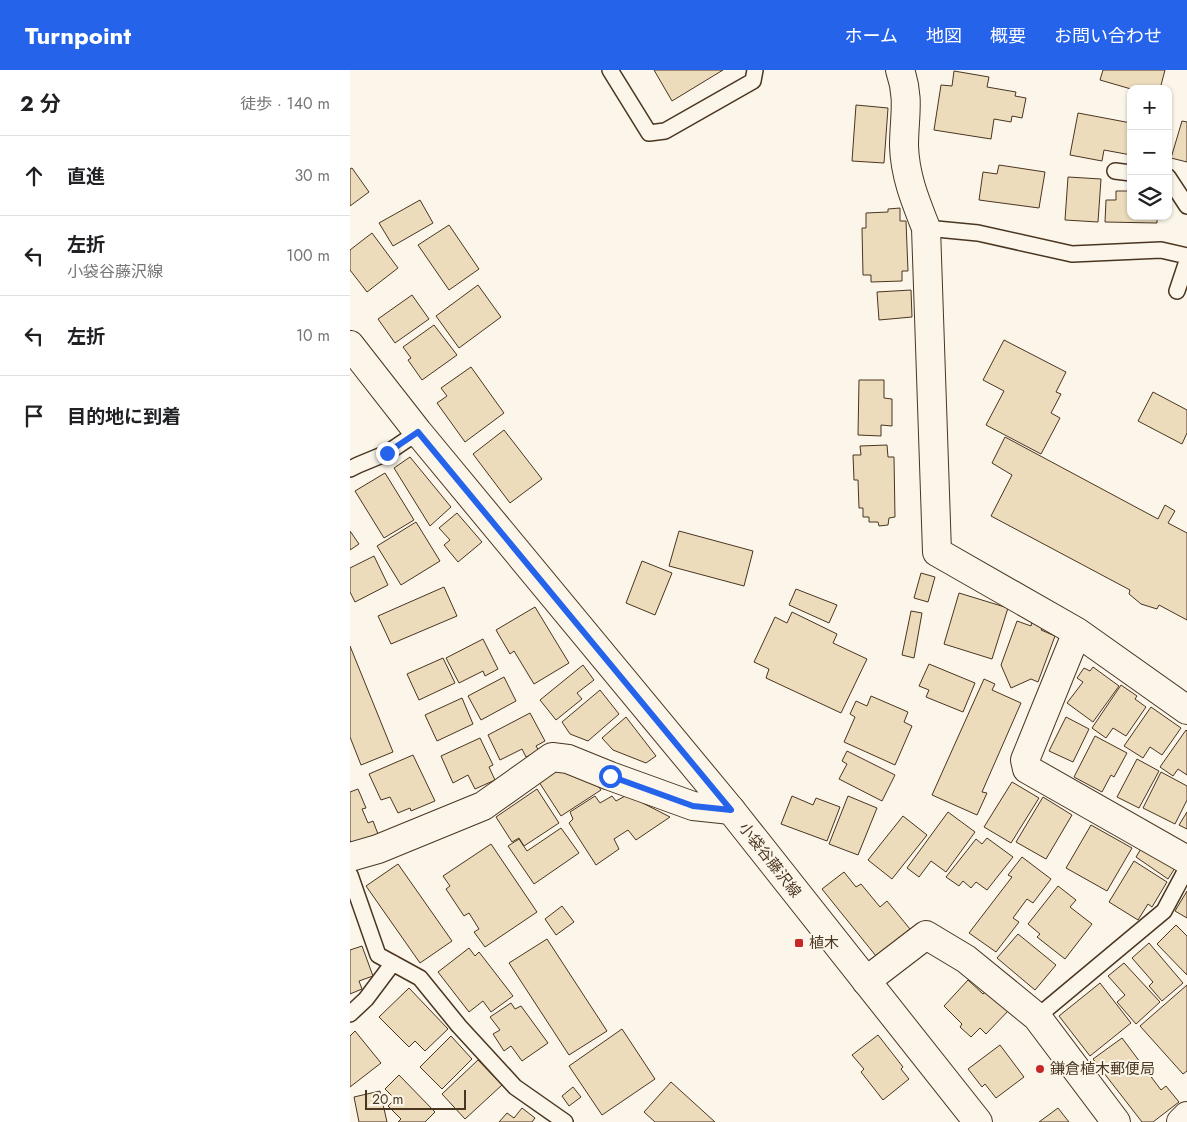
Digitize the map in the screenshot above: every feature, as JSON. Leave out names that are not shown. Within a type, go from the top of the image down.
[{"type":"street","points":[[900,70],[907,100],[904,146],[907,179],[926,228],[937,552],[1078,632],[1187,710]]},
{"type":"street","name":"小袋谷藤沢線","points":[[350,345],[418,432],[731,810],[978,1122]]},
{"type":"street","points":[[1078,632],[1025,760],[1027,769],[1187,860]]},
{"type":"street","points":[[350,858],[378,850],[483,806],[552,757],[568,759],[693,806],[731,810]]},
{"type":"street","points":[[866,981],[926,935],[966,959],[1037,1017],[1116,1122]]},
{"type":"street","points":[[1181,1122],[1187,1116]]},
{"type":"lane","points":[[610,70],[649,133],[665,131],[753,81],[754,70]]},
{"type":"lane","points":[[1115,171],[1127,172]]},
{"type":"lane","points":[[1172,183],[1187,206]]},
{"type":"lane","points":[[926,228],[978,233],[1072,254],[1161,250],[1187,256]]},
{"type":"lane","points":[[1177,292],[1187,261]]},
{"type":"lane","points":[[350,470],[387,453],[418,432]]},
{"type":"lane","points":[[1037,1017],[1164,911],[1187,868]]},
{"type":"lane","points":[[350,876],[378,955],[420,978],[458,1026],[515,1088],[565,1122]]},
{"type":"lane","points":[[350,1014],[366,999],[393,963]]},
{"type":"building","points":[[654,70],[723,70],[672,101]]},
{"type":"building","points":[[1103,70],[1165,70],[1161,85],[1127,85],[1127,88],[1100,80]]},
{"type":"building","points":[[954,71],[989,77],[987,87],[1016,92],[1015,96],[1026,98],[1022,118],[1012,116],[1011,122],[994,119],[991,139],[934,130],[941,85],[952,86]]},
{"type":"building","points":[[856,105],[888,108],[884,163],[852,161]]},
{"type":"building","points":[[1078,113],[1127,122],[1127,154],[1104,150],[1102,161],[1070,155]]},
{"type":"building","points":[[1182,121],[1187,122],[1187,162],[1172,158]]},
{"type":"building","points":[[999,165],[1045,172],[1039,208],[979,200],[983,172],[997,174]]},
{"type":"building","points":[[352,168],[369,192],[350,206],[350,169]]},
{"type":"building","points":[[1068,177],[1101,179],[1098,222],[1065,220]]},
{"type":"building","points":[[1116,191],[1127,191],[1127,220],[1157,220],[1157,223],[1105,222],[1106,200],[1116,200]]},
{"type":"building","points":[[420,200],[433,223],[393,246],[379,223]]},
{"type":"building","points":[[900,208],[900,221],[906,221],[908,271],[902,271],[902,281],[871,282],[871,275],[863,275],[862,228],[866,228],[866,213],[888,212],[888,209]]},
{"type":"building","points":[[449,225],[479,269],[449,290],[418,245]]},
{"type":"building","points":[[372,233],[398,268],[367,292],[350,270],[350,250]]},
{"type":"building","points":[[478,285],[501,317],[459,348],[436,316]]},
{"type":"building","points":[[911,290],[912,317],[879,320],[877,292]]},
{"type":"building","points":[[412,295],[429,319],[395,343],[378,319]]},
{"type":"building","points":[[434,325],[457,355],[422,380],[408,360],[411,358],[403,347]]},
{"type":"building","points":[[1004,340],[1066,372],[1056,392],[1061,394],[1051,413],[1060,418],[1041,454],[986,425],[1004,391],[983,380]]},
{"type":"building","points":[[471,367],[504,413],[465,442],[437,403],[447,396],[441,388]]},
{"type":"building","points":[[859,380],[884,380],[884,398],[892,399],[892,426],[881,425],[881,436],[858,435]]},
{"type":"building","points":[[1153,392],[1187,410],[1187,433],[1182,444],[1138,421]]},
{"type":"building","points":[[504,430],[542,479],[510,503],[473,454]]},
{"type":"building","points":[[1005,437],[1158,519],[1165,505],[1175,511],[1168,523],[1187,533],[1187,620],[1159,605],[1157,609],[1141,604],[1129,594],[1130,590],[991,516],[1012,475],[992,463]]},
{"type":"building","points":[[887,445],[888,457],[894,457],[895,517],[889,518],[888,525],[879,526],[878,522],[869,522],[869,517],[863,517],[863,508],[859,508],[858,480],[854,480],[853,455],[861,455],[860,446]]},
{"type":"building","points":[[410,457],[451,507],[430,526],[394,468]]},
{"type":"building","points":[[385,473],[414,520],[384,538],[355,491]]},
{"type":"building","points":[[457,513],[482,542],[458,562],[444,545],[450,540],[439,528]]},
{"type":"building","points":[[416,522],[440,561],[401,585],[377,546]]},
{"type":"building","points":[[350,531],[359,544],[350,550]]},
{"type":"building","points":[[679,531],[753,551],[744,586],[669,566]]},
{"type":"building","points":[[374,556],[388,585],[355,602],[350,592],[350,568]]},
{"type":"building","points":[[642,561],[672,573],[655,615],[626,603]]},
{"type":"building","points":[[921,573],[935,577],[928,602],[914,598]]},
{"type":"building","points":[[444,587],[457,616],[391,644],[378,616]]},
{"type":"building","points":[[796,589],[837,605],[829,623],[789,605]]},
{"type":"building","points":[[959,593],[1008,608],[992,659],[944,644]]},
{"type":"building","points":[[535,607],[569,663],[534,684],[514,651],[510,654],[496,630]]},
{"type":"building","points":[[911,611],[922,613],[914,658],[902,655]]},
{"type":"building","points":[[792,612],[837,634],[833,643],[867,659],[841,713],[766,678],[769,669],[754,662],[775,617],[787,623]]},
{"type":"building","points":[[1017,621],[1031,626],[1032,622],[1043,627],[1041,630],[1055,636],[1038,682],[1031,679],[1011,688],[1001,665]]},
{"type":"building","points":[[483,639],[498,669],[485,676],[483,671],[459,683],[446,658]]},
{"type":"building","points":[[350,646],[393,752],[361,765],[350,737]]},
{"type":"building","points":[[443,658],[455,683],[419,700],[407,674]]},
{"type":"building","points":[[929,664],[975,683],[963,712],[926,697],[929,690],[919,686]]},
{"type":"building","points":[[583,665],[594,680],[577,693],[582,699],[556,720],[540,700]]},
{"type":"building","points":[[1093,667],[1119,686],[1093,722],[1067,703],[1083,682],[1077,678],[1084,668],[1090,671]]},
{"type":"building","points":[[504,677],[516,701],[481,720],[468,696]]},
{"type":"building","points":[[984,679],[995,684],[992,690],[1021,703],[982,792],[987,793],[977,815],[932,795]]},
{"type":"building","points":[[1121,685],[1137,696],[1135,699],[1146,707],[1126,736],[1113,728],[1106,738],[1092,728]]},
{"type":"building","points":[[600,690],[619,714],[588,741],[570,734],[562,722]]},
{"type":"building","points":[[871,696],[908,712],[904,722],[912,726],[895,765],[844,742],[855,717],[850,714],[856,701],[867,706]]},
{"type":"building","points":[[462,698],[473,724],[437,741],[425,715]]},
{"type":"building","points":[[1151,707],[1181,728],[1162,755],[1150,747],[1143,758],[1124,746]]},
{"type":"building","points":[[530,713],[545,741],[536,746],[539,751],[526,757],[522,749],[500,760],[488,735]]},
{"type":"building","points":[[626,717],[656,756],[646,763],[613,750],[602,738]]},
{"type":"building","points":[[1066,717],[1089,729],[1073,762],[1049,751]]},
{"type":"building","points":[[1186,730],[1187,775],[1178,769],[1173,776],[1160,767]]},
{"type":"building","points":[[1095,736],[1127,753],[1114,777],[1111,775],[1102,792],[1074,777]]},
{"type":"building","points":[[480,738],[493,765],[489,767],[495,780],[475,789],[468,775],[453,783],[441,756]]},
{"type":"building","points":[[847,751],[895,775],[882,801],[839,779],[847,764],[842,761]]},
{"type":"building","points":[[413,755],[435,801],[411,811],[410,808],[398,813],[390,797],[381,800],[369,774]]},
{"type":"building","points":[[1137,759],[1159,771],[1139,808],[1117,797]]},
{"type":"building","points":[[558,769],[592,777],[601,790],[561,816],[539,782]]},
{"type":"building","points":[[1161,772],[1187,786],[1187,800],[1175,824],[1143,808]]},
{"type":"building","points":[[1012,782],[1039,798],[1011,843],[984,827]]},
{"type":"building","points":[[358,789],[366,808],[362,809],[368,823],[373,821],[378,834],[352,845],[350,840],[350,792]]},
{"type":"building","points":[[537,789],[559,823],[524,846],[519,838],[512,842],[496,817]]},
{"type":"building","points":[[627,795],[670,817],[636,840],[628,830],[614,839],[619,849],[596,865],[569,823],[573,819],[570,812],[595,796],[600,803],[612,796],[616,801]]},
{"type":"building","points":[[792,796],[813,805],[816,798],[840,807],[827,841],[781,824]]},
{"type":"building","points":[[848,796],[877,808],[858,855],[829,844]]},
{"type":"building","points":[[1043,797],[1072,815],[1046,859],[1016,842]]},
{"type":"building","points":[[948,812],[975,832],[946,872],[931,861],[919,877],[907,868]]},
{"type":"building","points":[[1187,812],[1187,829],[1179,825]]},
{"type":"building","points":[[903,816],[927,835],[892,879],[868,860]]},
{"type":"building","points":[[1091,825],[1132,848],[1107,891],[1066,868]]},
{"type":"building","points":[[561,828],[579,853],[534,884],[508,846],[519,839],[527,851]]},
{"type":"building","points":[[987,838],[1013,857],[987,890],[976,882],[971,888],[963,881],[959,886],[946,877],[976,839],[982,844]]},
{"type":"building","points":[[491,844],[537,912],[485,947],[474,932],[479,929],[469,913],[464,916],[446,889],[450,886],[443,876]]},
{"type":"building","points":[[1142,847],[1175,868],[1168,879],[1136,857]]},
{"type":"building","points":[[1022,857],[1051,879],[1033,903],[1027,899],[1013,918],[1019,922],[996,952],[969,933],[1012,877],[1008,875]]},
{"type":"building","points":[[1134,861],[1167,882],[1152,907],[1148,904],[1138,920],[1109,902]]},
{"type":"building","points":[[398,864],[452,941],[420,963],[366,886]]},
{"type":"building","points":[[844,872],[856,887],[861,884],[880,907],[887,901],[910,929],[876,956],[822,889]]},
{"type":"building","points":[[1058,886],[1076,900],[1070,907],[1092,924],[1065,959],[1037,937],[1040,934],[1028,924]]},
{"type":"building","points":[[1187,891],[1187,918],[1175,911]]},
{"type":"building","points":[[562,906],[574,922],[556,935],[545,919]]},
{"type":"building","points":[[1176,925],[1187,936],[1187,975],[1157,944]]},
{"type":"building","points":[[1018,934],[1056,965],[1035,990],[997,958]]},
{"type":"building","points":[[547,939],[607,1031],[569,1055],[509,963]]},
{"type":"building","points":[[1149,943],[1183,983],[1162,1001],[1149,986],[1153,982],[1132,958]]},
{"type":"building","points":[[362,946],[373,976],[359,981],[362,989],[350,994],[350,950]]},
{"type":"building","points":[[469,948],[475,956],[479,952],[513,996],[491,1012],[483,1001],[469,1012],[438,972]]},
{"type":"building","points":[[1124,963],[1160,1002],[1136,1024],[1117,1002],[1125,995],[1108,976]]},
{"type":"building","points":[[968,980],[983,994],[989,989],[1010,1009],[986,1034],[980,1028],[971,1037],[960,1027],[962,1024],[944,1006]]},
{"type":"building","points":[[1100,983],[1131,1023],[1090,1056],[1059,1016]]},
{"type":"building","points":[[1187,985],[1187,1071],[1183,1074],[1140,1026]]},
{"type":"building","points":[[409,988],[448,1029],[425,1051],[415,1041],[409,1047],[379,1017]]},
{"type":"building","points":[[511,1003],[515,1009],[521,1006],[548,1043],[522,1061],[511,1046],[504,1051],[493,1034],[500,1030],[490,1017]]},
{"type":"building","points":[[622,1029],[655,1079],[602,1115],[569,1066]]},
{"type":"building","points":[[355,1031],[381,1063],[350,1087],[350,1036]]},
{"type":"building","points":[[878,1035],[903,1067],[901,1069],[909,1079],[883,1100],[861,1072],[864,1069],[852,1055]]},
{"type":"building","points":[[451,1036],[472,1059],[442,1089],[420,1067]]},
{"type":"building","points":[[1122,1038],[1161,1090],[1166,1086],[1179,1102],[1153,1122],[1142,1122],[1093,1059]]},
{"type":"building","points":[[1000,1045],[1024,1077],[996,1098],[985,1084],[982,1087],[968,1069]]},
{"type":"building","points":[[478,1060],[502,1085],[465,1119],[442,1094]]},
{"type":"building","points":[[399,1075],[435,1112],[425,1122],[398,1122],[401,1119],[388,1106],[395,1099],[385,1089]]},
{"type":"building","points":[[671,1082],[715,1122],[655,1122],[644,1112]]},
{"type":"building","points":[[573,1087],[581,1097],[569,1106],[562,1096]]},
{"type":"building","points":[[380,1091],[387,1122],[359,1122],[354,1097]]},
{"type":"building","points":[[522,1108],[535,1118],[532,1122],[499,1122],[507,1113],[514,1118]]},
{"type":"building","points":[[1058,1108],[1069,1122],[1039,1122]]},
{"type":"place","name":"植木","points":[[799,943]]},
{"type":"place","name":"鎌倉植木郵便局","points":[[1040,1069]]},
{"type":"route","points":[[387,453],[418,432],[731,810],[693,806],[610,776]]}]
